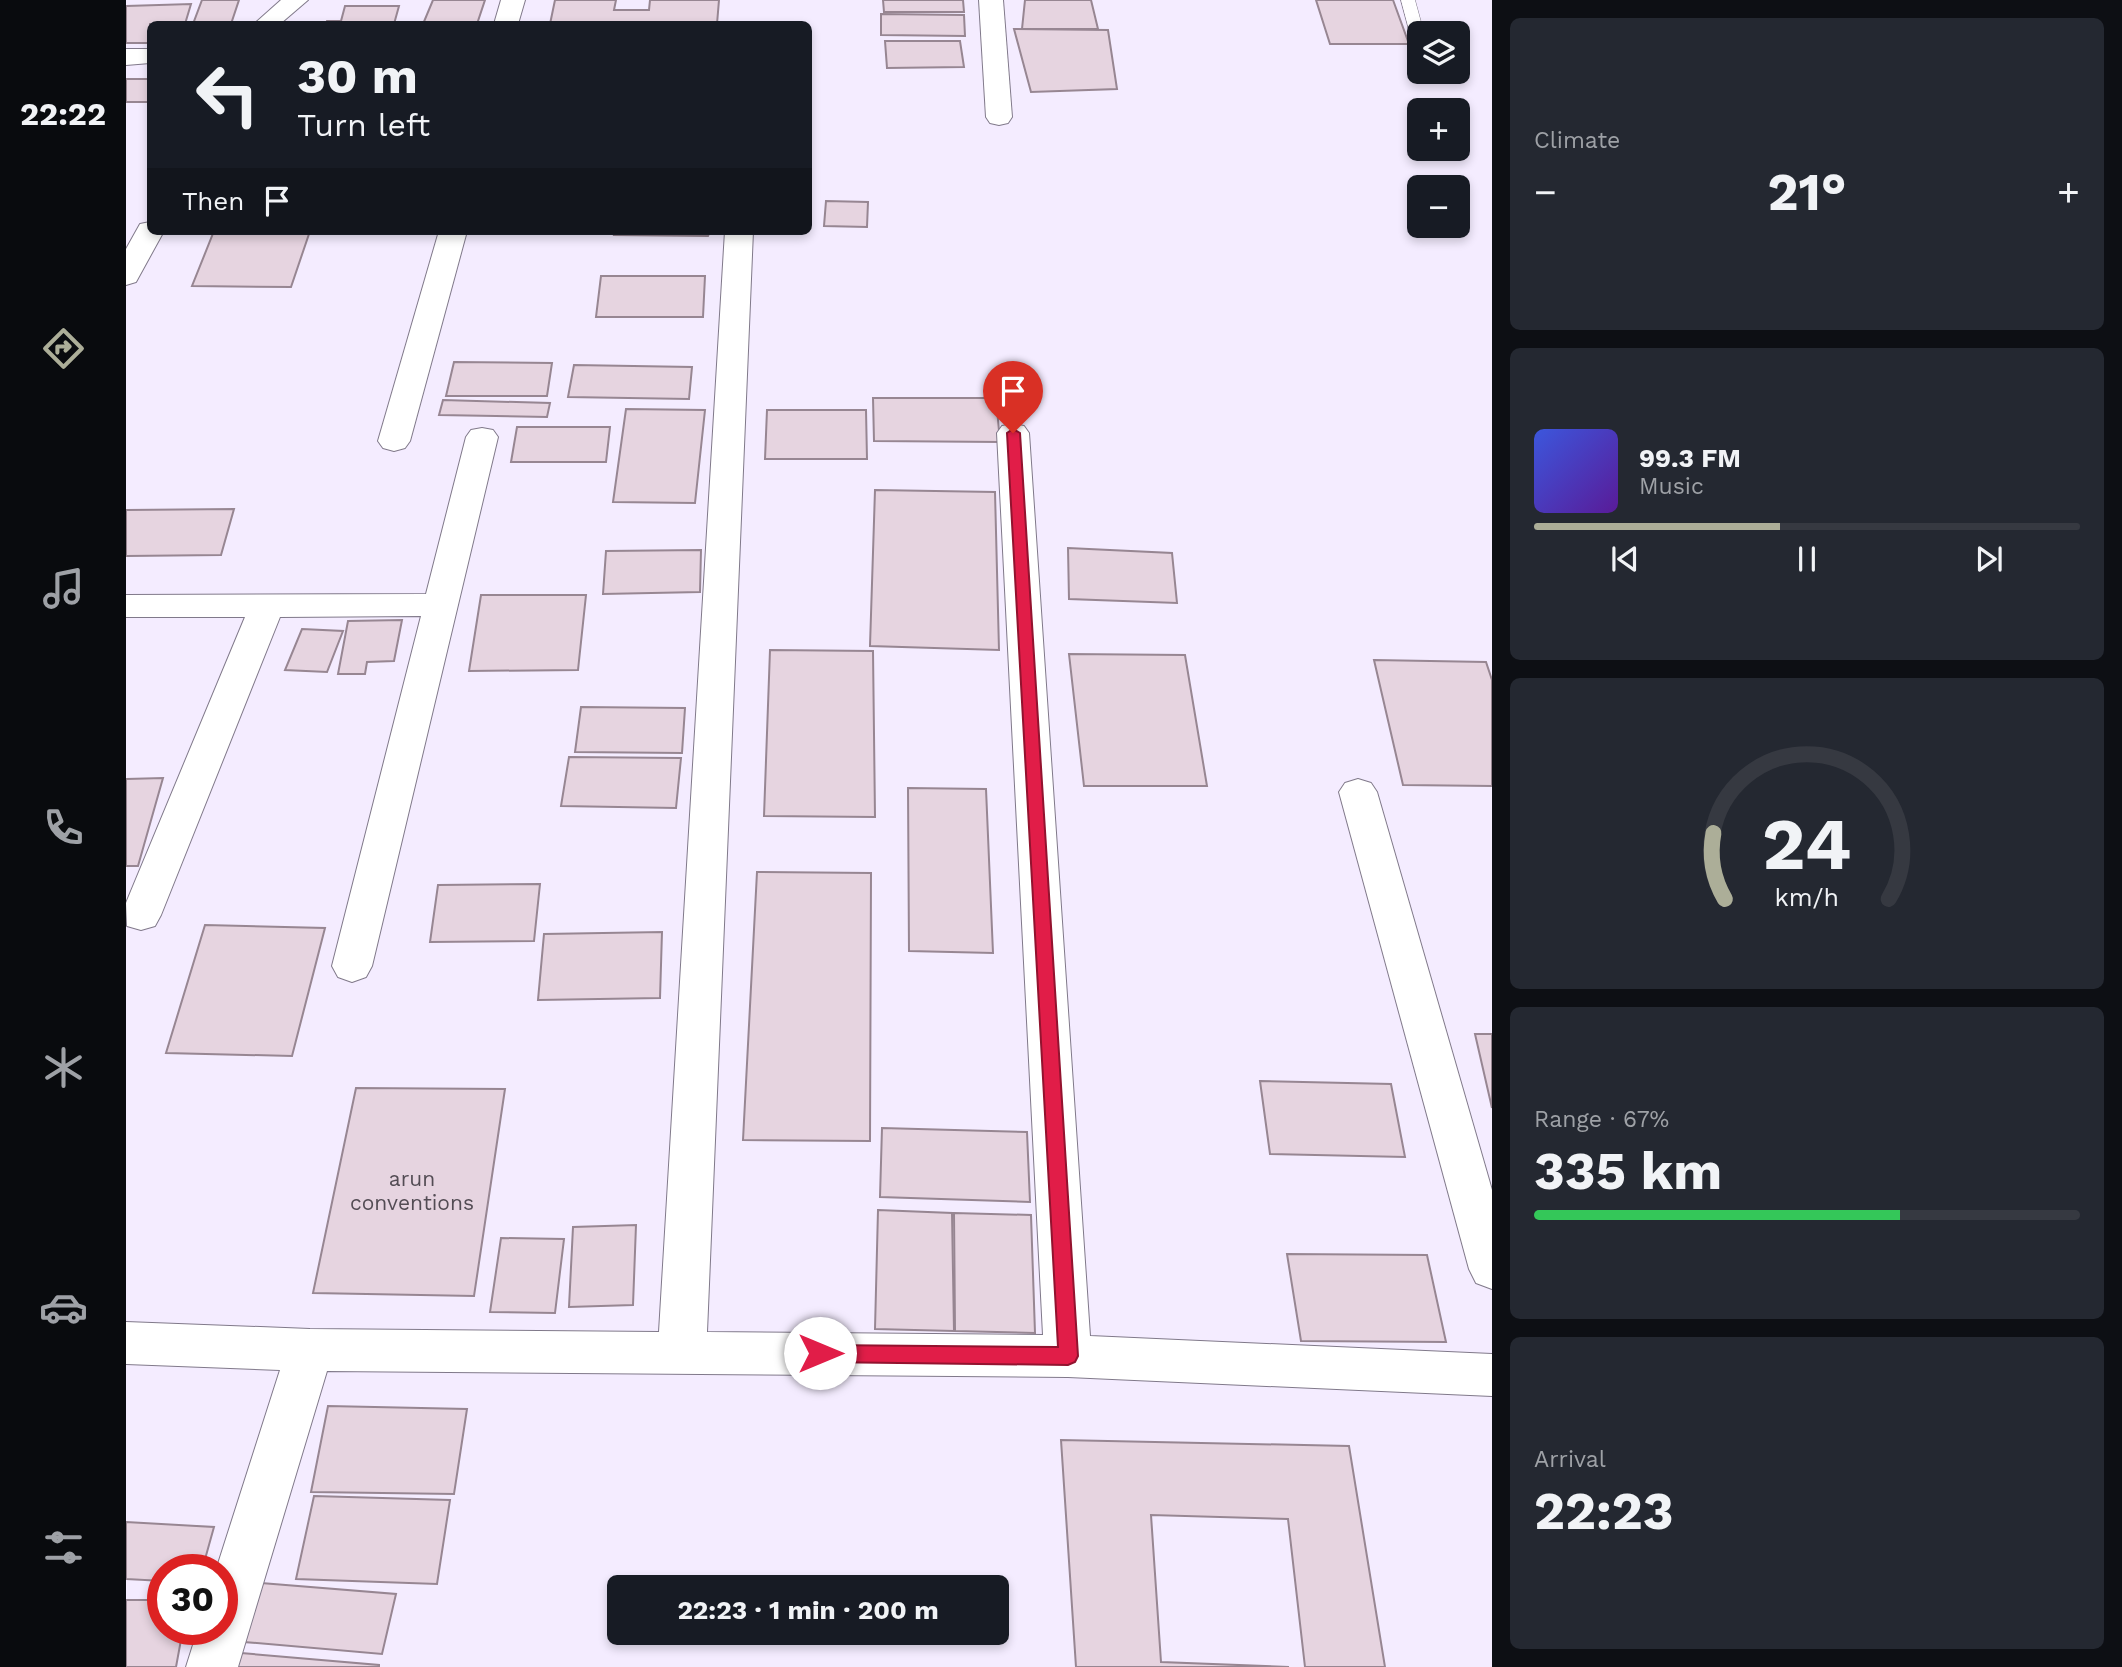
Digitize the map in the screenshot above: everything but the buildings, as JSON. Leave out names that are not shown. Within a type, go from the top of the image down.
[{"type":"street","points":[[270,21],[296,0]]},
{"type":"street","points":[[507,21],[513,0]]},
{"type":"street","points":[[991,0],[999,117]]},
{"type":"street","points":[[126,57],[147,56]]},
{"type":"street","points":[[126,276],[147,235]]},
{"type":"street","points":[[394,441],[452,235]]},
{"type":"street","points":[[682,1352],[739,235]]},
{"type":"street","points":[[1013,433],[1068,1356]]},
{"type":"street","points":[[352,966],[482,438]]},
{"type":"street","points":[[126,606],[440,605]]},
{"type":"street","points":[[141,915],[267,606]]},
{"type":"street","points":[[1358,792],[1492,1269]]},
{"type":"street","points":[[126,1343],[310,1350],[1068,1356],[1492,1375]]},
{"type":"street","points":[[212,1667],[310,1350]]},
{"type":"lane","points":[[1408,0],[1414,21]]},
{"type":"route","points":[[820,1353],[1068,1356],[1013,433]]}]
